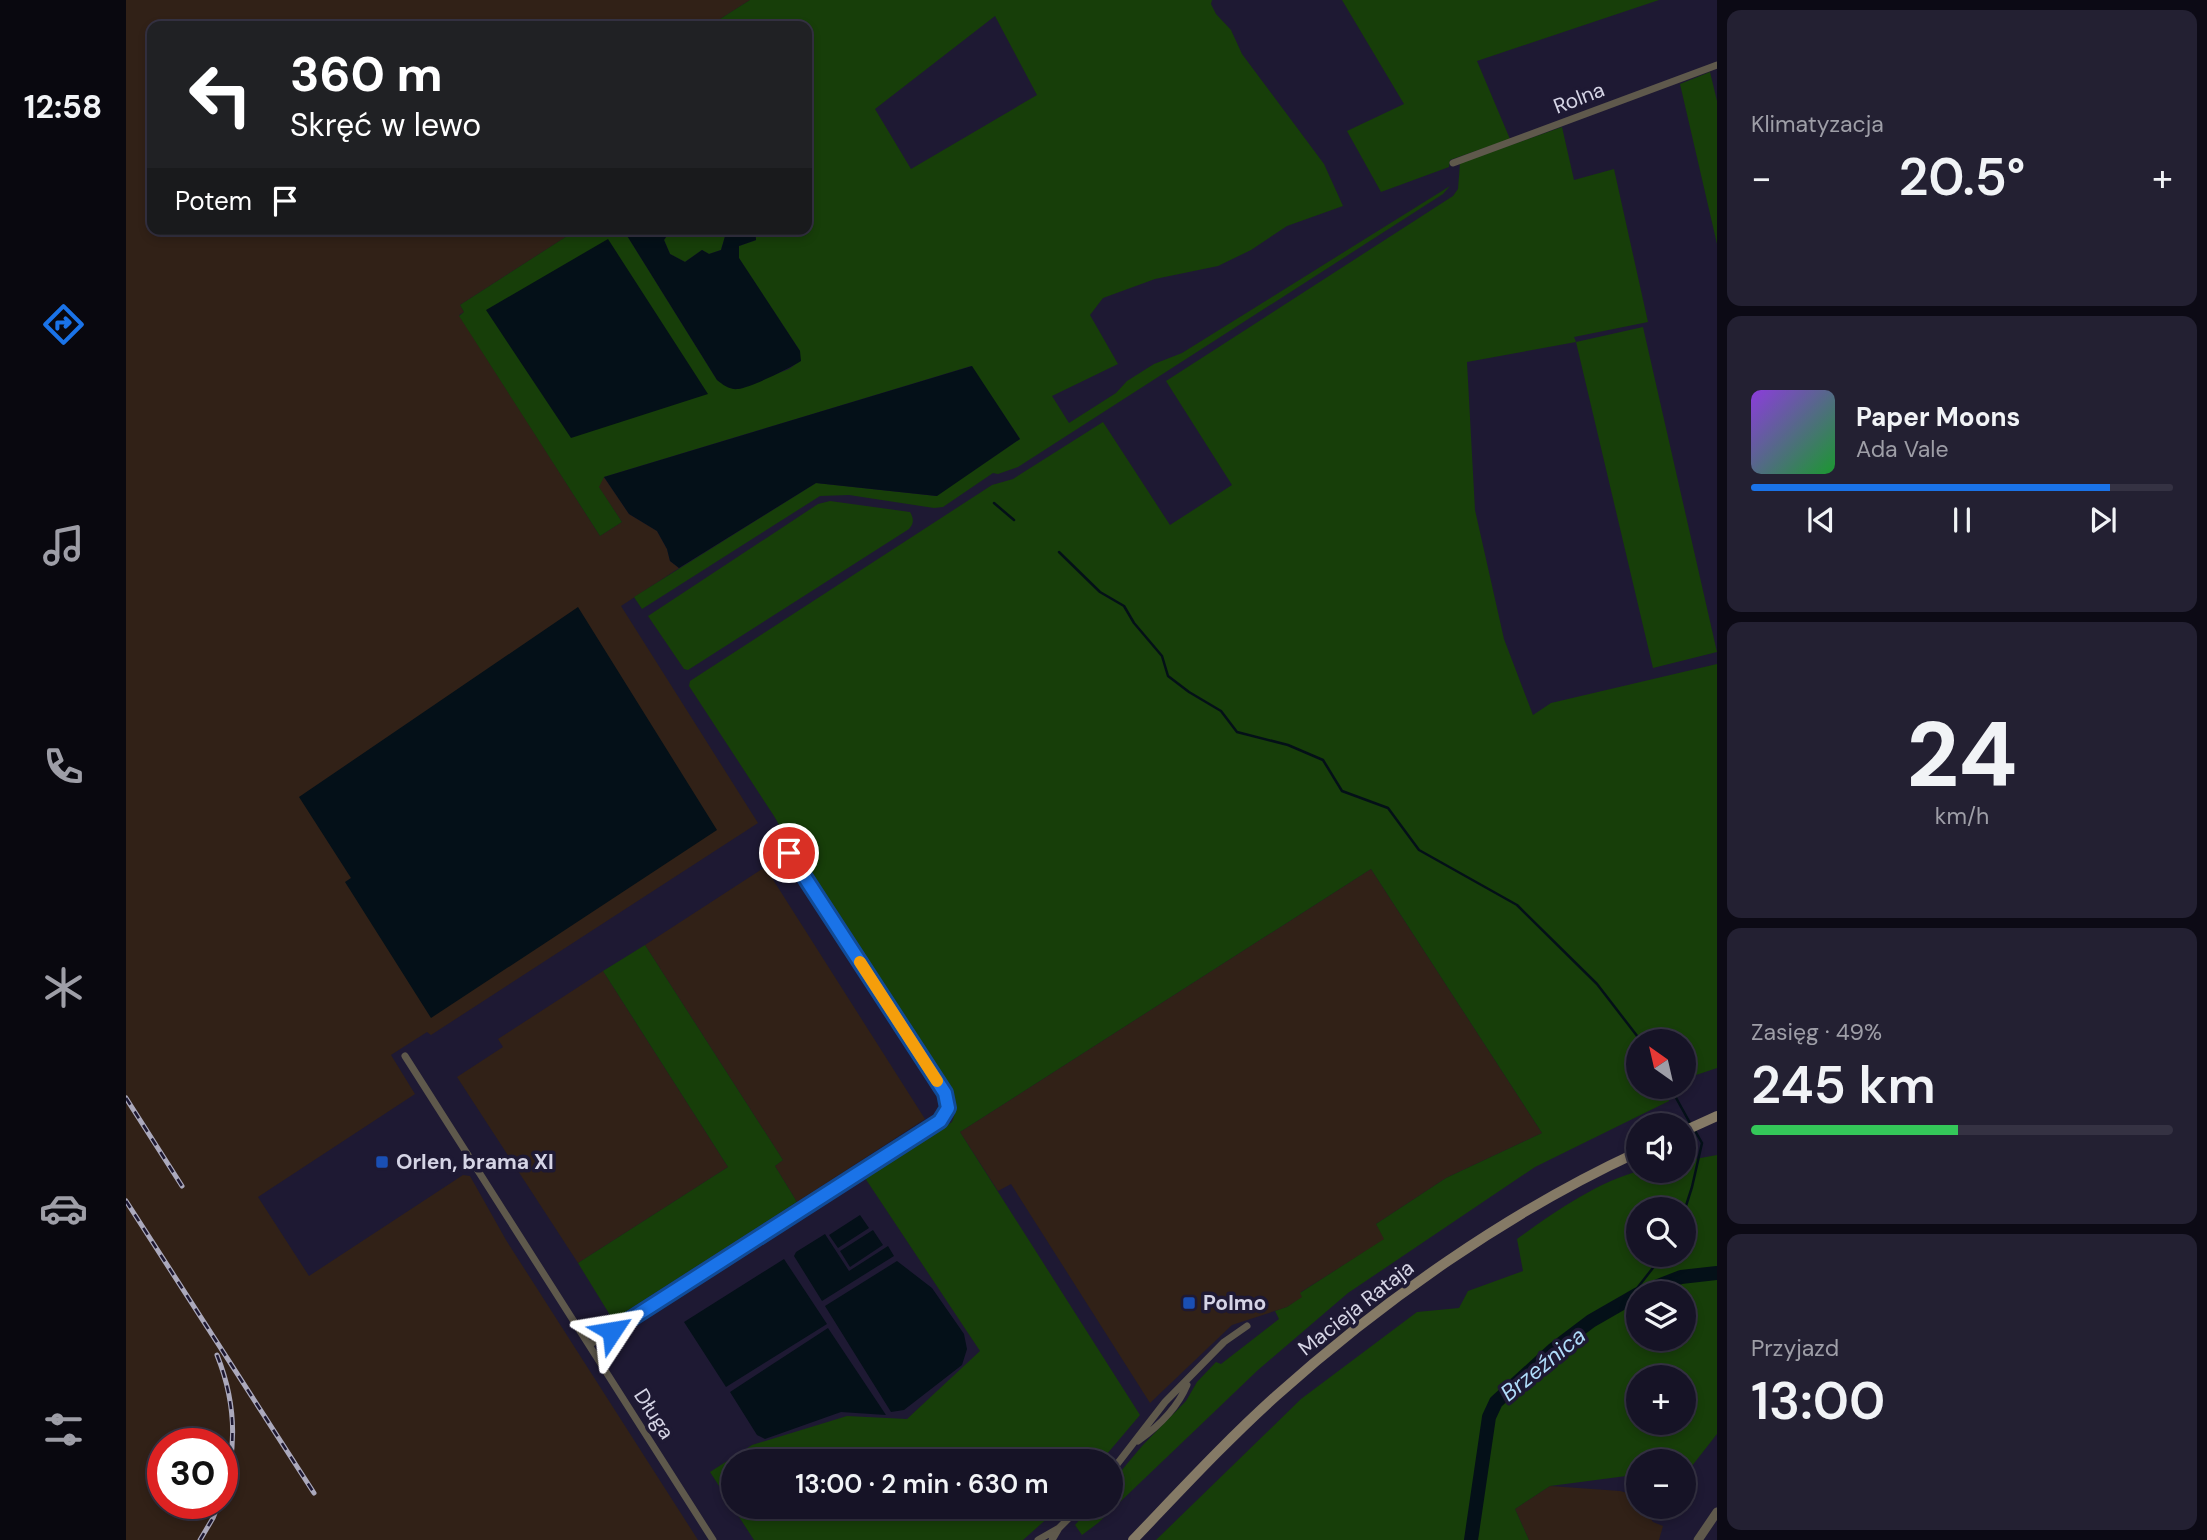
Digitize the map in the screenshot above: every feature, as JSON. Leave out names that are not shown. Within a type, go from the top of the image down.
[{"type":"main road","points":[[1696,1126],[1717,1116]]},
{"type":"main road","name":"Macieja Rataja","points":[[1133,1540],[1255,1416],[1362,1325],[1463,1252],[1509,1223],[1626,1158]]},
{"type":"street","name":"Rolna","points":[[1453,163],[1717,65]]},
{"type":"street","points":[[589,1345],[940,1121],[948,1108],[945,1093],[789,853]]},
{"type":"street","name":"Długa","points":[[405,1056],[713,1540]]},
{"type":"street","points":[[1123,1458],[1136,1443],[1157,1428],[1181,1399],[1188,1381],[1224,1342],[1247,1326]]},
{"type":"street","points":[[1698,1540],[1717,1512]]},
{"type":"street","points":[[1052,1540],[1068,1519]]},
{"type":"street","points":[[1038,1540],[1059,1528]]},
{"type":"shaded area","points":[[126,0],[750,0],[717,21],[147,21],[147,235],[569,235],[460,305],[464,312],[459,315],[600,536],[622,522],[598,486],[604,477],[629,514],[657,531],[670,561],[679,568],[621,606],[758,823],[431,1035],[427,1032],[391,1055],[415,1094],[258,1197],[309,1276],[463,1175],[470,1176],[506,1240],[698,1540],[126,1540]]},
{"type":"shaded area","points":[[627,235],[667,235],[664,240],[670,254],[685,262],[702,250],[709,254],[721,250],[725,235],[756,235],[756,240],[739,246],[739,258],[800,351],[801,361],[744,388],[732,389],[717,380]]},
{"type":"shaded area","points":[[608,239],[708,394],[571,438],[486,310]]},
{"type":"shaded area","points":[[972,366],[1020,439],[937,496],[816,483],[679,568],[670,561],[657,531],[629,514],[604,477]]},
{"type":"shaded area","points":[[578,607],[717,830],[431,1018],[345,882],[351,878],[299,797]]},
{"type":"shaded area","points":[[765,867],[925,1119],[797,1202],[775,1166],[783,1160],[645,945]]},
{"type":"shaded area","points":[[1371,869],[1542,1133],[1446,1178],[1376,1224],[1385,1239],[1301,1292],[1303,1297],[1287,1307],[1232,1325],[1150,1403],[1011,1184],[998,1191],[960,1132]]},
{"type":"shaded area","points":[[603,971],[728,1167],[578,1263],[457,1077],[503,1047],[498,1039]]},
{"type":"shaded area","points":[[860,1215],[869,1228],[838,1248],[829,1235]]},
{"type":"shaded area","points":[[873,1230],[883,1245],[850,1267],[840,1251]]},
{"type":"shaded area","points":[[825,1234],[849,1271],[888,1246],[894,1256],[822,1301],[794,1256],[796,1252]]},
{"type":"shaded area","points":[[784,1259],[827,1324],[726,1387],[684,1322]]},
{"type":"shaded area","points":[[897,1261],[932,1288],[964,1334],[967,1349],[962,1365],[904,1410],[891,1412],[825,1306]]},
{"type":"shaded area","points":[[828,1328],[886,1415],[841,1412],[765,1439],[757,1435],[730,1392]]},
{"type":"shaded area","points":[[1550,1486],[1620,1491],[1626,1493],[1626,1519],[1651,1519],[1663,1526],[1659,1540],[1529,1540],[1515,1509]]},
{"type":"green space","points":[[750,0],[1212,0],[1216,14],[1231,30],[1242,54],[1324,164],[1343,206],[1287,226],[1251,250],[1218,266],[1155,279],[1103,298],[1090,315],[1118,364],[1052,396],[1069,423],[1116,393],[1127,381],[1154,364],[1182,353],[1450,186],[1443,194],[1018,467],[998,474],[993,473],[943,507],[934,508],[849,495],[820,496],[642,609],[634,597],[816,483],[936,496],[1020,439],[971,366],[604,477],[599,487],[622,522],[600,536],[459,316],[464,312],[460,305],[569,235],[627,235],[717,380],[737,389],[789,369],[800,361],[800,351],[738,257],[739,246],[756,240],[756,235],[812,235],[812,21],[717,21]],"holes":[[[995,16],[1037,95],[911,169],[875,109]]]},
{"type":"green space","points":[[1342,0],[1659,0],[1477,61],[1510,139],[1450,160],[1449,167],[1381,192],[1347,131],[1404,104]]},
{"type":"green space","points":[[1710,72],[1717,101],[1717,244],[1680,84]]},
{"type":"green space","points":[[1562,127],[1574,180],[1614,169],[1648,322],[1574,337],[1576,342],[1467,362],[1475,510],[1504,639],[1533,715],[1551,703],[1717,664],[1717,1068],[1696,1075],[1696,1029],[1626,1029],[1626,1099],[1669,1101],[1645,1113],[1626,1113],[1626,1122],[1535,1167],[1348,1293],[1258,1370],[1123,1499],[1123,1469],[1186,1401],[1197,1382],[1216,1362],[1221,1364],[1279,1319],[1275,1311],[1287,1307],[1302,1297],[1300,1293],[1384,1239],[1376,1224],[1446,1178],[1542,1133],[1371,869],[960,1132],[1140,1415],[1111,1449],[746,1449],[847,1416],[907,1419],[980,1351],[865,1178],[952,1122],[956,1110],[955,1099],[866,967],[774,816],[689,686],[690,681],[992,485],[1013,479],[1103,422],[1170,525],[1232,485],[1166,381],[1453,196],[1458,189],[1460,163]]},
{"type":"green space","points":[[667,235],[725,235],[721,250],[709,254],[702,250],[685,262],[670,254],[664,240]]},
{"type":"green space","points":[[1643,327],[1717,652],[1653,668],[1576,342]]},
{"type":"green space","points":[[830,501],[910,512],[913,523],[909,529],[688,670],[684,669],[648,616],[818,504]]},
{"type":"green space","points":[[645,945],[783,1160],[775,1166],[797,1202],[613,1320],[578,1263],[728,1167],[603,971]]},
{"type":"green space","points":[[1717,1155],[1717,1434],[1696,1461],[1696,1449],[1626,1449],[1626,1476],[1550,1486],[1515,1509],[1529,1540],[1156,1540],[1301,1399],[1417,1312],[1459,1308],[1468,1291],[1523,1271],[1517,1239],[1576,1199],[1625,1176],[1626,1183],[1696,1183],[1696,1159]]},
{"type":"green space","points":[[721,1465],[721,1489],[710,1472]]},
{"type":"green space","points":[[740,1519],[1047,1519],[1023,1540],[754,1540]]},
{"type":"green space","points":[[1080,1519],[1102,1519],[1082,1535],[1075,1525]]},
{"type":"waterway","points":[[994,503],[1014,520]]},
{"type":"waterway","points":[[1059,552],[1100,592],[1124,606],[1134,623],[1162,656],[1168,676],[1221,711],[1237,732],[1288,745],[1323,760],[1342,791],[1388,808],[1419,850],[1517,905],[1597,984],[1632,1029]]},
{"type":"waterway","points":[[1677,1099],[1684,1113]]},
{"type":"waterway","points":[[1696,1132],[1702,1143],[1696,1169]]},
{"type":"waterway","points":[[1689,1197],[1693,1183]]},
{"type":"waterway","points":[[1643,1281],[1654,1267]]},
{"type":"waterway","name":"Brzeźnica","points":[[1671,1281],[1681,1277],[1717,1273]]},
{"type":"waterway","name":"Brzeźnica","points":[[1471,1540],[1489,1417],[1496,1402],[1554,1349],[1591,1321],[1626,1301]]},
{"type":"railway","points":[[126,1098],[182,1186]]},
{"type":"railway","points":[[126,1201],[314,1493]]},
{"type":"railway","points":[[217,1355],[228,1389],[232,1428]]},
{"type":"railway","points":[[200,1540],[212,1519]]},
{"type":"slow traffic","points":[[860,962],[937,1081]]},
{"type":"place","name":"Orlen, brama XI","points":[[382,1162]]},
{"type":"place","name":"Polmo","points":[[1189,1303]]},
{"type":"route","points":[[612,1331],[940,1121],[948,1108],[945,1093],[789,853]]}]
